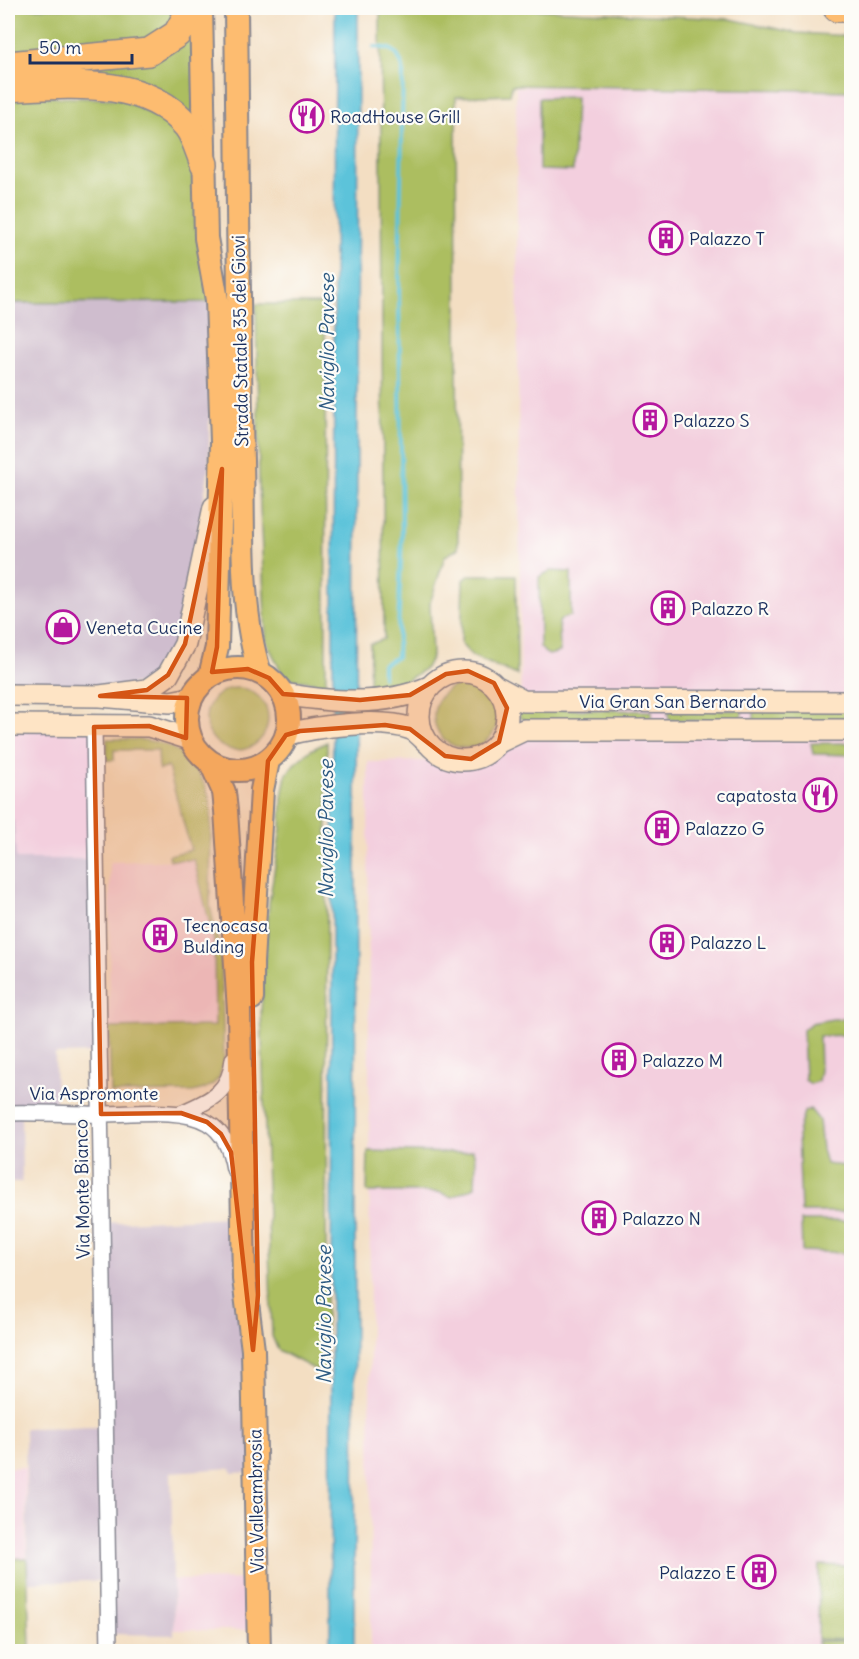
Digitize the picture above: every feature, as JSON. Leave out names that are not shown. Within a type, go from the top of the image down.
[{"type":"highway","points":[[8,65],[150,52],[177,34],[191,8]]},
{"type":"highway","points":[[837,8],[852,8]]},
{"type":"highway","points":[[8,88],[58,85],[104,87],[141,94],[167,106],[188,128],[204,164]]},
{"type":"main road","points":[[201,8],[207,238],[217,300],[222,469],[217,647],[210,676]]},
{"type":"main road","name":"Strada Statale 35 dei Giovi","points":[[216,8],[217,300]]},
{"type":"main road","name":"Strada Statale 35 dei Giovi","points":[[236,8],[241,423],[246,588],[249,635],[260,673]]},
{"type":"main road","points":[[100,696],[147,690],[168,675],[185,644],[222,469]]},
{"type":"main road","points":[[248,669],[260,673],[277,686],[288,707],[289,721],[282,745],[268,761],[254,768],[225,769],[211,763],[199,753],[190,739],[187,711],[191,698],[210,676],[222,670],[248,669]]},
{"type":"main road","points":[[283,694],[318,699],[386,700],[429,687],[446,674],[460,671],[482,675],[498,688],[505,701],[508,715],[506,729],[500,742],[484,755],[465,760],[445,756],[410,729],[385,725],[317,727],[286,735]]},
{"type":"main road","points":[[429,687],[422,699],[419,712],[422,732],[429,744]]},
{"type":"main road","name":"Via Gran San Bernardo","points":[[498,688],[524,701],[852,702]]},
{"type":"main road","points":[[8,695],[100,696],[170,702],[191,698]]},
{"type":"main road","points":[[8,725],[149,726],[190,739]]},
{"type":"main road","name":"Via Gran San Bernardo","points":[[500,742],[524,730],[852,730]]},
{"type":"main road","points":[[253,1350],[258,1295],[252,962],[262,790],[268,761]]},
{"type":"main road","points":[[211,763],[224,792],[226,810],[237,980],[244,1279],[253,1350]]},
{"type":"main road","name":"Via Valleambrosia","points":[[253,1350],[259,1652]]},
{"type":"street","name":"Via Monte Bianco","points":[[94,726],[109,1652]]},
{"type":"street","points":[[181,1113],[214,1098],[231,1072],[234,1055],[232,1005],[237,980]]},
{"type":"street","name":"Via Aspromonte","points":[[8,1113],[181,1113]]},
{"type":"street","points":[[181,1113],[207,1122],[221,1134],[231,1152],[243,1236]]},
{"type":"highlighted area","points":[[222,469],[217,647],[212,672],[248,669],[269,678],[283,694],[360,700],[410,695],[446,674],[468,671],[494,683],[507,708],[499,742],[471,759],[445,756],[410,729],[385,725],[300,731],[286,735],[268,761],[252,962],[258,1295],[253,1350],[231,1152],[221,1134],[207,1122],[181,1113],[101,1114],[94,727],[149,726],[186,738],[187,698],[100,696],[147,690],[168,675],[185,644]]},
{"type":"shaded area","points":[[516,87],[851,87],[851,1651],[371,1651],[368,762],[479,760],[521,744]]},
{"type":"shaded area","points":[[210,302],[209,467],[179,641],[164,667],[148,682],[113,688],[8,687],[8,303]]},
{"type":"shaded area","points":[[8,725],[94,727],[96,859],[15,859],[14,821],[8,821]]},
{"type":"shaded area","points":[[8,821],[14,821],[16,859],[96,859],[100,1053],[55,1054],[56,1104],[54,1112],[21,1113],[22,1182],[8,1182]]},
{"type":"shaded area","points":[[194,860],[214,941],[215,1026],[109,1028],[110,862]]},
{"type":"shaded area","points":[[230,1217],[243,1236],[255,1472],[232,1473],[231,1468],[171,1472],[174,1635],[109,1634],[108,1581],[28,1582],[25,1428],[105,1427],[102,1223]]},
{"type":"shaded area","points":[[25,1467],[27,1558],[8,1559],[8,1468]]},
{"type":"shaded area","points":[[257,1579],[259,1630],[174,1630],[173,1580]]},
{"type":"green space","points":[[8,8],[180,8],[154,41],[8,59]]},
{"type":"green space","points":[[380,8],[508,8],[730,19],[797,33],[851,36],[851,91],[512,85],[510,95],[456,97],[458,549],[445,556],[430,603],[432,656],[426,668],[397,687],[369,690],[370,644],[384,639]]},
{"type":"green space","points":[[193,34],[194,123],[180,110],[8,73]]},
{"type":"green space","points":[[576,97],[573,171],[539,170],[539,98]]},
{"type":"green space","points":[[8,98],[122,99],[174,126],[193,158],[210,302],[8,303]]},
{"type":"green space","points":[[256,304],[325,304],[326,684],[296,680],[283,675],[266,641],[259,485]]},
{"type":"green space","points":[[550,571],[571,572],[571,616],[559,622],[560,652],[549,655],[540,647],[539,577]]},
{"type":"green space","points":[[470,575],[516,575],[517,675],[472,656],[461,644],[463,580]]},
{"type":"green space","points":[[466,684],[478,686],[489,693],[496,704],[498,716],[496,728],[489,739],[478,746],[466,748],[454,746],[443,739],[436,728],[434,716],[436,704],[443,693],[454,686]]},
{"type":"green space","points":[[231,688],[243,688],[259,697],[266,707],[268,719],[266,731],[259,741],[243,750],[231,750],[220,745],[211,736],[206,725],[206,713],[211,702],[220,693]]},
{"type":"green space","points":[[525,708],[652,711],[652,718],[644,723],[529,722],[520,718],[518,711]]},
{"type":"green space","points":[[851,709],[851,722],[754,722],[754,710]]},
{"type":"green space","points":[[672,710],[742,710],[742,722],[669,720],[668,712]]},
{"type":"green space","points":[[107,739],[144,740],[176,750],[197,772],[205,785],[210,801],[210,906],[221,955],[224,1061],[219,1078],[213,1084],[193,1092],[111,1093],[109,1028],[215,1026],[214,941],[194,860],[170,860],[169,855],[191,850],[168,767],[159,770],[158,750],[114,750],[114,760],[107,760]]},
{"type":"green space","points":[[327,742],[326,1370],[314,1369],[278,1350],[272,1336],[261,1010],[269,903],[281,828],[282,796],[286,775],[294,764],[311,750]]},
{"type":"green space","points":[[811,743],[851,743],[851,755],[813,754]]},
{"type":"green space","points":[[851,1019],[851,1035],[819,1036],[820,1070],[818,1081],[811,1084],[805,1080],[803,1030],[811,1023]]},
{"type":"green space","points":[[810,1109],[819,1120],[826,1164],[845,1166],[844,1212],[801,1212],[798,1132],[804,1112]]},
{"type":"green space","points":[[473,1150],[476,1163],[475,1187],[452,1197],[438,1192],[367,1192],[368,1151],[461,1153]]},
{"type":"green space","points":[[801,1221],[848,1221],[849,1253],[802,1251]]},
{"type":"green space","points":[[27,1558],[30,1647],[8,1647],[8,1559]]},
{"type":"green space","points":[[819,1565],[851,1566],[851,1640],[818,1639]]},
{"type":"green space","points":[[818,1641],[851,1641],[851,1651],[818,1651]]},
{"type":"water","points":[[335,8],[358,8],[354,1651],[330,1652]]},
{"type":"waterway","points":[[374,47],[393,51],[399,57],[403,68],[399,293],[402,533],[397,657],[383,664],[383,677]]},
{"type":"place","name":"RoadHouse Grill","points":[[307,116]]},
{"type":"place","name":"Palazzo T","points":[[666,238]]},
{"type":"place","name":"Palazzo S","points":[[650,420]]},
{"type":"place","name":"Palazzo R","points":[[668,608]]},
{"type":"place","name":"Veneta Cucine","points":[[63,627]]},
{"type":"place","name":"capatosta","points":[[820,795]]},
{"type":"place","name":"Palazzo G","points":[[662,828]]},
{"type":"place","name":"Tecnocasa Bulding","points":[[160,935]]},
{"type":"place","name":"Palazzo L","points":[[667,942]]},
{"type":"place","name":"Palazzo M","points":[[619,1060]]},
{"type":"place","name":"Palazzo N","points":[[599,1218]]},
{"type":"place","name":"Palazzo E","points":[[759,1572]]},
{"type":"water label","name":"Naviglio Pavese","points":[[326,343]]},
{"type":"water label","name":"Naviglio Pavese","points":[[325,829]]},
{"type":"water label","name":"Naviglio Pavese","points":[[323,1315]]}]
